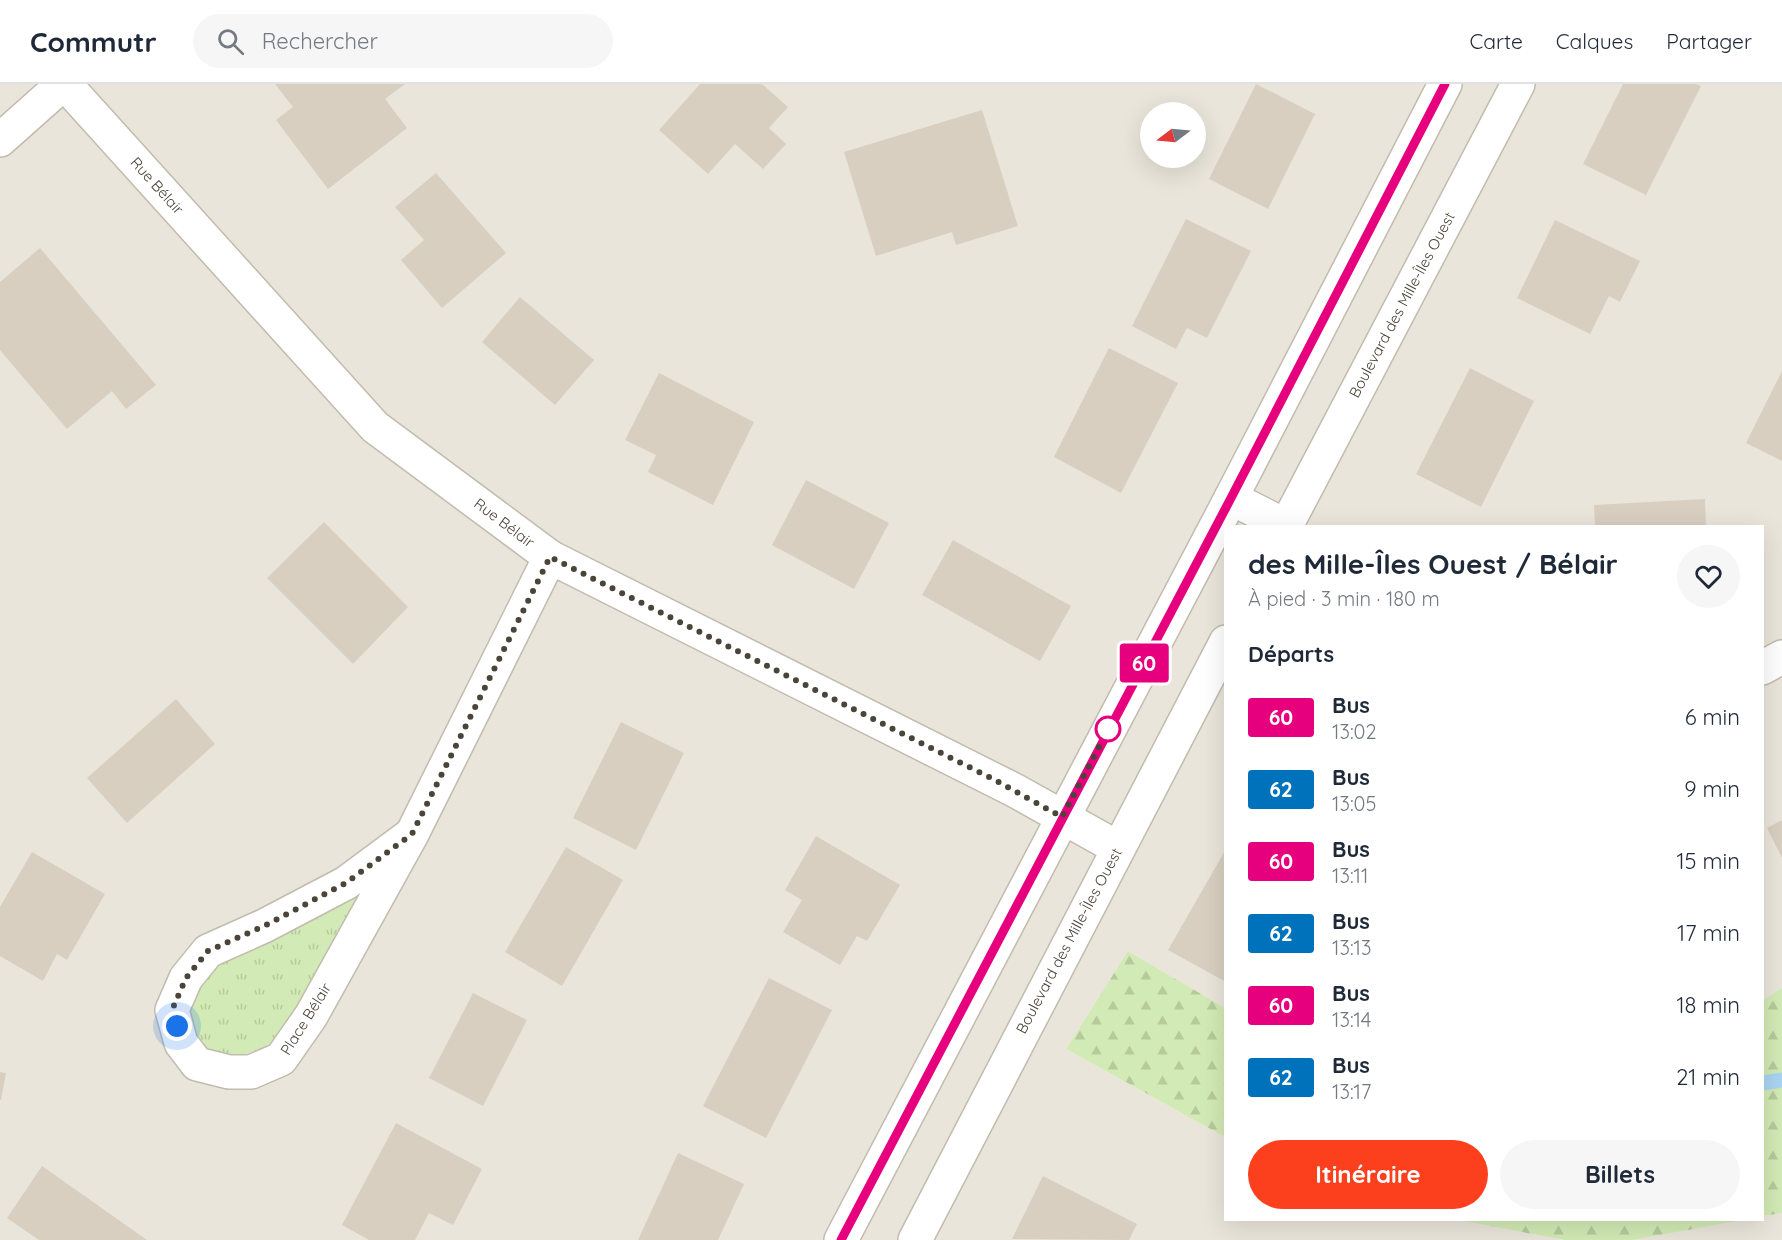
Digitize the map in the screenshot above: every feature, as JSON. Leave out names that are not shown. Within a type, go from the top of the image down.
[{"type":"street","points":[[0,140],[64,84]]},
{"type":"street","name":"Rue Bélair","points":[[64,84],[375,427],[550,557],[993,779],[1118,848]]},
{"type":"street","points":[[840,1240],[1231,498],[1445,84]]},
{"type":"street","name":"Boulevard des Mille-Îles Ouest","points":[[1287,525],[1518,84]]},
{"type":"street","points":[[1231,498],[1284,525]]},
{"type":"street","name":"Place Bélair","points":[[412,834],[346,883],[264,926],[208,951],[186,978],[172,1010],[182,1043],[197,1064],[229,1072],[251,1071],[281,1059],[311,1016],[412,834],[550,557]]},
{"type":"street","name":"Boulevard des Mille-Îles Ouest","points":[[915,1240],[1224,646]]},
{"type":"street","points":[[1764,667],[1782,657]]},
{"type":"shaded area","points":[[0,84],[1782,84],[1782,988],[1764,999],[1764,525],[1224,525],[1224,1007],[1128,951],[1066,1049],[1224,1136],[1224,1221],[1462,1221],[1565,1240],[0,1240]]},
{"type":"shaded area","points":[[1782,1213],[1782,1240],[1633,1240],[1738,1221],[1764,1221],[1764,1216]]},
{"type":"green space","points":[[381,870],[328,960],[286,1025],[266,1047],[238,1056],[203,1048],[186,1009],[217,960]]},
{"type":"green space","points":[[1128,951],[1224,1007],[1224,1136],[1066,1049]]},
{"type":"green space","points":[[1782,988],[1782,1213],[1764,1216],[1764,999]]},
{"type":"green space","points":[[1462,1221],[1738,1221],[1633,1240],[1565,1240]]},
{"type":"building","points":[[275,84],[405,84],[385,99],[407,128],[328,189],[276,120],[293,107]]},
{"type":"building","points":[[700,84],[762,84],[788,107],[769,128],[786,144],[763,169],[735,144],[708,174],[659,130]]},
{"type":"building","points":[[1256,84],[1315,114],[1268,209],[1209,179]]},
{"type":"building","points":[[1623,84],[1696,84],[1701,86],[1646,195],[1583,164]]},
{"type":"building","points":[[982,110],[1018,226],[956,245],[952,232],[876,256],[844,152]]},
{"type":"building","points":[[436,173],[506,253],[442,308],[401,260],[424,240],[395,207]]},
{"type":"building","points":[[1186,219],[1251,251],[1207,338],[1187,328],[1176,349],[1132,326]]},
{"type":"building","points":[[1555,220],[1640,261],[1620,302],[1609,296],[1590,334],[1517,298]]},
{"type":"building","points":[[40,248],[156,385],[126,409],[112,391],[67,429],[0,350],[0,282]]},
{"type":"building","points":[[520,297],[594,360],[555,405],[482,342]]},
{"type":"building","points":[[1109,348],[1178,383],[1121,493],[1054,457]]},
{"type":"building","points":[[1470,368],[1534,401],[1481,507],[1416,474]]},
{"type":"building","points":[[1782,371],[1782,461],[1746,443]]},
{"type":"building","points":[[659,373],[754,422],[713,505],[648,472],[656,455],[625,440]]},
{"type":"building","points":[[806,480],[889,523],[854,589],[772,545]]},
{"type":"building","points":[[1705,499],[1706,525],[1595,525],[1594,505]]},
{"type":"building","points":[[324,522],[408,607],[353,664],[267,578]]},
{"type":"building","points":[[953,540],[1071,606],[1040,661],[922,595]]},
{"type":"building","points":[[176,699],[215,744],[127,823],[87,778]]},
{"type":"building","points":[[621,722],[684,753],[636,850],[573,818]]},
{"type":"building","points":[[1782,820],[1782,858],[1767,828]]},
{"type":"building","points":[[816,836],[900,885],[867,941],[857,936],[840,965],[783,932],[802,900],[785,890]]},
{"type":"building","points":[[566,847],[623,880],[562,986],[505,952]]},
{"type":"building","points":[[32,852],[105,894],[67,960],[57,954],[43,981],[0,956],[0,907]]},
{"type":"building","points":[[1224,852],[1224,981],[1168,950]]},
{"type":"building","points":[[769,978],[832,1010],[766,1138],[703,1106]]},
{"type":"building","points":[[473,993],[527,1020],[483,1106],[429,1078]]},
{"type":"building","points":[[0,1072],[6,1073],[1,1100],[0,1100]]},
{"type":"building","points":[[396,1123],[482,1169],[453,1225],[429,1213],[415,1240],[369,1240],[342,1225]]},
{"type":"building","points":[[678,1153],[744,1184],[718,1240],[638,1240]]},
{"type":"building","points":[[42,1166],[147,1240],[39,1240],[7,1218]]},
{"type":"building","points":[[1043,1176],[1137,1224],[1129,1240],[1012,1239]]},
{"type":"waterway","points":[[1764,1083],[1782,1080]]},
{"type":"bus line","name":"60","points":[[841,1240],[1020,895],[1231,498],[1445,84]]},
{"type":"route","points":[[177,1026],[172,1010],[186,978],[208,951],[264,926],[346,883],[412,834],[550,557],[993,779],[1062,817],[1110,726],[1108,729]]}]
